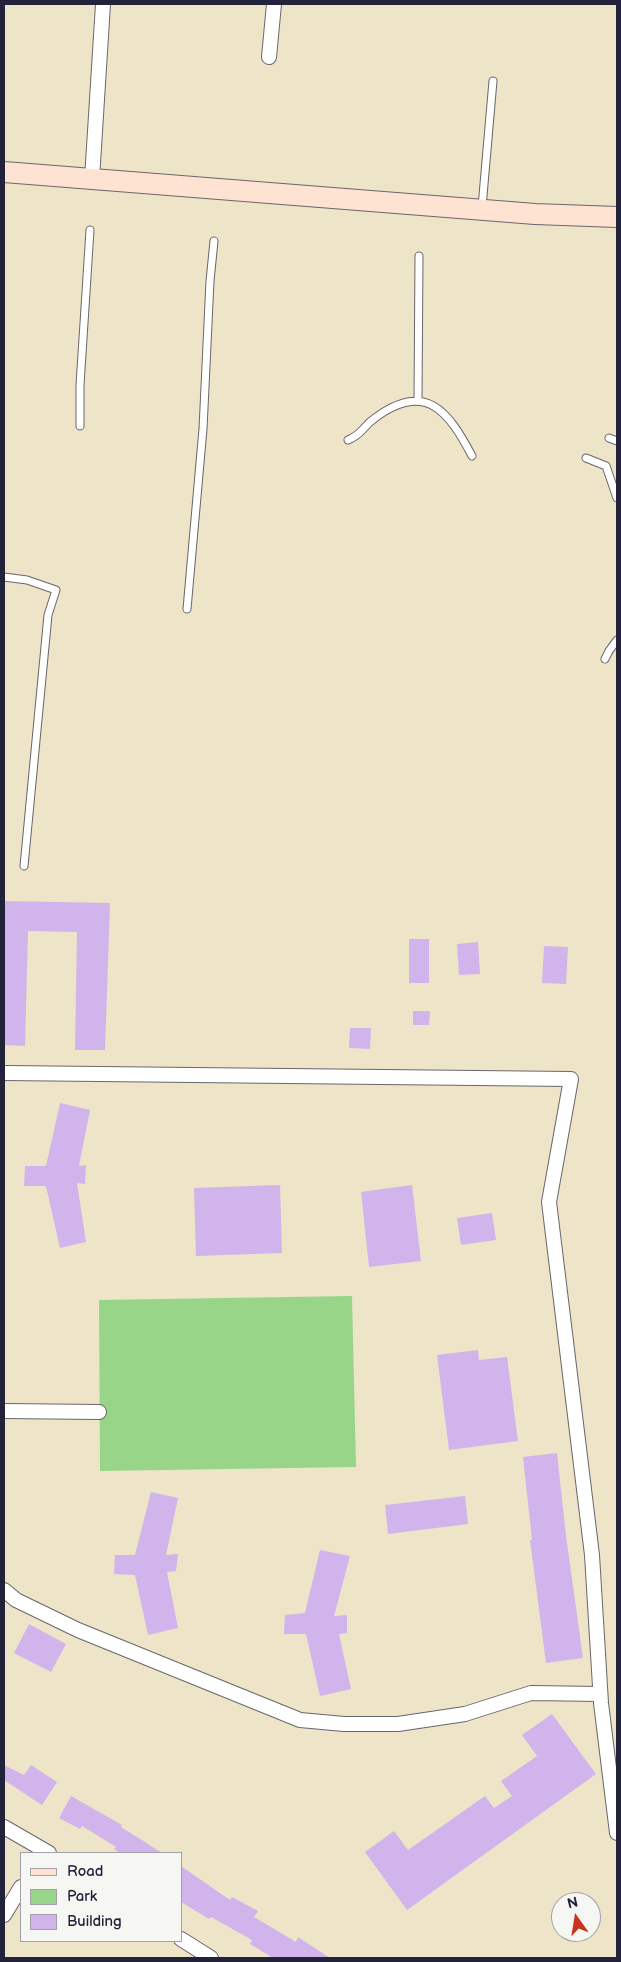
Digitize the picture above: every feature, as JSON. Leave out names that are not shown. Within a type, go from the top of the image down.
[{"type":"main road","points":[[4,172],[482,210],[617,217]]},
{"type":"street","points":[[92,179],[103,4]]},
{"type":"street","points":[[269,57],[274,4]]},
{"type":"street","points":[[4,1073],[571,1079],[549,1202],[592,1555],[600,1694],[617,1832]]},
{"type":"street","points":[[4,1411],[100,1412]]},
{"type":"street","points":[[4,1590],[16,1600],[78,1630],[300,1720],[344,1724],[398,1724],[465,1714],[531,1693],[600,1694]]},
{"type":"street","points":[[4,1827],[45,1852]]},
{"type":"street","points":[[4,1915],[20,1889]]},
{"type":"street","points":[[182,1940],[211,1958]]},
{"type":"lane","points":[[482,210],[493,81]]},
{"type":"lane","points":[[80,426],[80,384],[90,230]]},
{"type":"lane","points":[[187,609],[203,429],[210,281],[214,241]]},
{"type":"lane","points":[[418,399],[419,256]]},
{"type":"lane","points":[[348,440],[360,435],[372,420],[394,406],[418,399],[438,407],[459,430],[472,456]]},
{"type":"lane","points":[[609,438],[617,440]]},
{"type":"lane","points":[[586,458],[606,466],[617,498]]},
{"type":"lane","points":[[4,577],[27,580],[56,590],[48,615],[24,866]]},
{"type":"lane","points":[[605,660],[617,640]]},
{"type":"green space","points":[[352,1296],[356,1467],[100,1471],[99,1300]]},
{"type":"building","points":[[4,901],[110,903],[105,1050],[75,1050],[77,932],[28,931],[25,1046],[4,1045]]},
{"type":"building","points":[[409,939],[429,939],[429,983],[409,983]]},
{"type":"building","points":[[478,942],[480,974],[459,975],[457,944]]},
{"type":"building","points":[[544,946],[568,947],[566,984],[542,983]]},
{"type":"building","points":[[413,1011],[430,1011],[429,1025],[413,1025]]},
{"type":"building","points":[[350,1028],[371,1028],[370,1049],[349,1048]]},
{"type":"building","points":[[60,1103],[90,1110],[79,1166],[86,1165],[85,1184],[77,1183],[86,1242],[60,1248],[46,1186],[24,1186],[25,1166],[46,1166]]},
{"type":"building","points":[[280,1185],[282,1253],[196,1256],[194,1188]]},
{"type":"building","points":[[412,1185],[421,1261],[369,1267],[361,1192]]},
{"type":"building","points":[[492,1213],[496,1240],[461,1245],[457,1218]]},
{"type":"building","points":[[478,1350],[479,1360],[507,1357],[518,1441],[449,1450],[437,1355]]},
{"type":"building","points":[[557,1453],[566,1536],[583,1658],[546,1663],[530,1540],[532,1540],[523,1457]]},
{"type":"building","points":[[151,1492],[178,1498],[166,1555],[178,1554],[176,1571],[167,1572],[178,1628],[148,1635],[135,1575],[114,1574],[115,1555],[135,1555]]},
{"type":"building","points":[[465,1496],[468,1524],[388,1534],[385,1505]]},
{"type":"building","points":[[320,1550],[350,1556],[334,1616],[347,1615],[347,1633],[339,1634],[351,1689],[320,1696],[306,1634],[284,1634],[285,1615],[305,1613]]},
{"type":"building","points":[[29,1624],[66,1644],[51,1672],[14,1653]]},
{"type":"building","points":[[552,1714],[596,1774],[407,1910],[365,1852],[394,1831],[408,1850],[485,1796],[494,1808],[512,1796],[501,1781],[537,1756],[522,1735]]},
{"type":"building","points":[[4,1765],[24,1775],[31,1765],[57,1782],[42,1805],[4,1780]]},
{"type":"building","points":[[71,1796],[122,1825],[121,1827],[160,1852],[118,1852],[114,1849],[116,1847],[82,1826],[80,1829],[59,1818]]},
{"type":"building","points":[[182,1867],[230,1900],[232,1897],[258,1911],[254,1917],[296,1942],[298,1937],[330,1958],[273,1958],[250,1944],[252,1940],[211,1917],[209,1919],[182,1903]]}]
